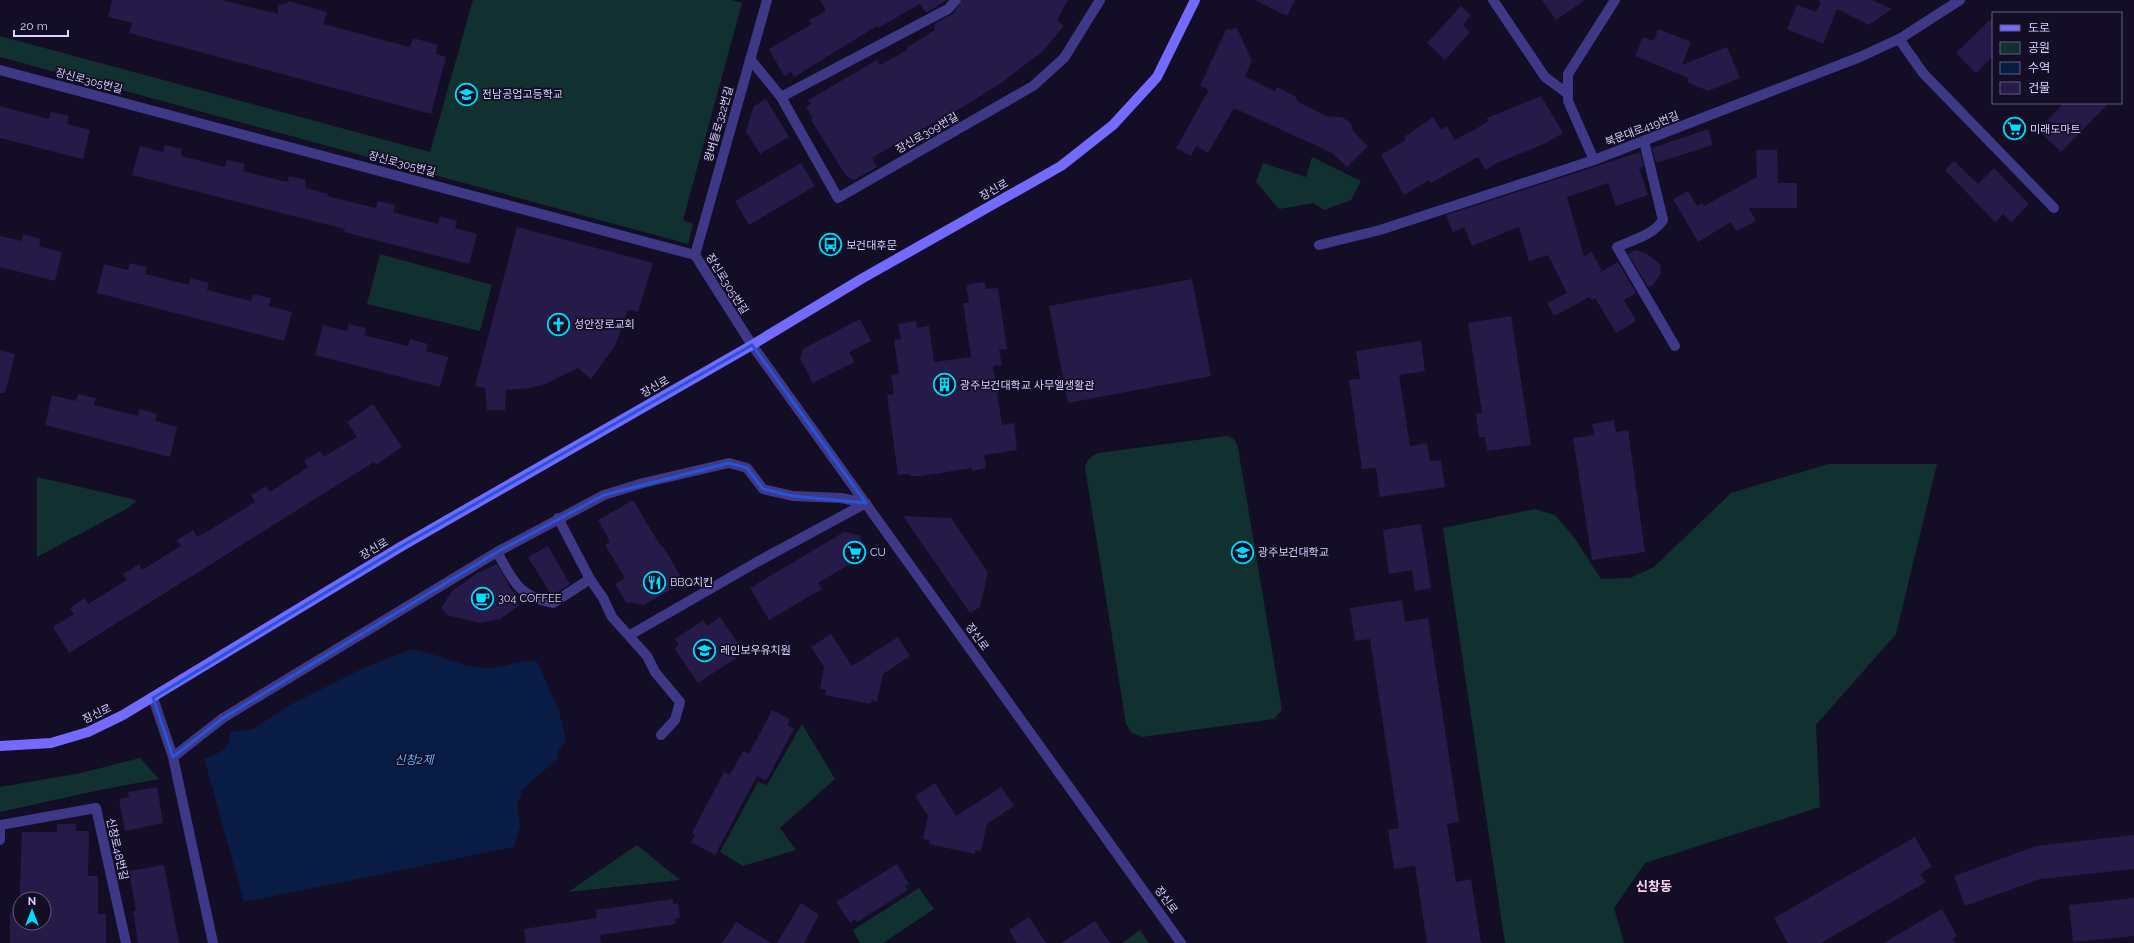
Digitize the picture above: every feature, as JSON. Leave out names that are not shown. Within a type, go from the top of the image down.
[{"type":"main road","name":"장신로","points":[[0,746],[51,743],[88,732],[153,698],[402,546],[752,345],[863,278],[1067,161],[1113,125],[1157,77],[1195,0]]},
{"type":"street","name":"왕버들로322번길","points":[[695,255],[766,0]]},
{"type":"street","points":[[781,97],[948,9],[956,0]]},
{"type":"street","name":"장신로309번길","points":[[750,59],[781,97],[838,198],[1033,86],[1064,58],[1100,0]]},
{"type":"street","points":[[1492,0],[1545,77],[1568,94]]},
{"type":"street","points":[[1594,160],[1568,101],[1568,74],[1614,0]]},
{"type":"street","name":"북문대로419번길","points":[[1319,245],[1380,230],[1594,160],[1644,141],[1860,57],[1899,39],[1960,0]]},
{"type":"street","points":[[1899,39],[1923,73],[2054,208]]},
{"type":"street","name":"장신로305번길","points":[[0,70],[695,255],[752,345]]},
{"type":"street","points":[[1644,141],[1663,220],[1658,227],[1652,231],[1617,247],[1675,346]]},
{"type":"street","name":"장신로","points":[[752,345],[1181,943]]},
{"type":"street","points":[[173,757],[223,718],[497,552],[558,518],[604,495],[642,483],[729,463],[747,468],[763,488],[793,496],[841,498],[866,503]]},
{"type":"street","points":[[630,635],[757,562],[866,503]]},
{"type":"street","points":[[558,518],[612,617],[630,635],[680,702],[675,720],[661,735]]},
{"type":"street","points":[[497,552],[516,585],[535,600],[552,603],[590,579]]},
{"type":"street","points":[[153,698],[173,757],[213,943]]},
{"type":"street","name":"신창로48번길","points":[[0,840],[0,825],[96,808],[126,943]]},
{"type":"highlighted area","points":[[752,345],[866,503],[793,496],[763,489],[747,468],[729,463],[604,495],[497,552],[223,718],[173,757],[153,698],[402,546]]},
{"type":"green space","points":[[473,0],[731,0],[742,3],[683,220],[693,224],[688,244],[0,57],[0,36],[430,152]]},
{"type":"green space","points":[[1312,157],[1361,181],[1351,200],[1324,210],[1313,203],[1279,209],[1256,182],[1263,163],[1306,177]]},
{"type":"green space","points":[[380,254],[492,285],[480,331],[367,304]]},
{"type":"green space","points":[[1227,436],[1235,440],[1238,448],[1282,710],[1274,719],[1142,737],[1132,733],[1126,724],[1085,467],[1090,458],[1098,453]]},
{"type":"green space","points":[[1828,464],[1937,464],[1896,634],[1816,725],[1820,807],[1645,863],[1614,908],[1624,943],[1505,943],[1443,528],[1535,509],[1555,515],[1574,537],[1601,579],[1630,578],[1654,567],[1731,493]]},
{"type":"green space","points":[[37,477],[136,501],[128,508],[37,557]]},
{"type":"green space","points":[[802,724],[835,779],[780,828],[796,850],[743,866],[720,852],[758,782],[767,785]]},
{"type":"green space","points":[[140,758],[159,779],[100,790],[0,812],[0,787],[81,773]]},
{"type":"green space","points":[[637,845],[680,880],[568,892]]},
{"type":"green space","points":[[919,888],[934,909],[883,943],[860,943],[853,930]]},
{"type":"green space","points":[[1140,930],[1149,943],[1122,943]]},
{"type":"water","name":"신창2제","points":[[413,649],[458,663],[485,668],[499,667],[524,661],[537,662],[559,711],[566,741],[559,749],[557,759],[523,789],[517,804],[520,825],[514,847],[244,902],[204,758],[223,750],[228,743],[231,732],[253,729],[292,704],[368,666]]},
{"type":"building","points":[[112,0],[222,0],[278,14],[278,5],[287,3],[288,1],[327,12],[323,24],[410,47],[413,38],[438,45],[436,54],[446,57],[431,114],[129,33],[132,23],[108,17]]},
{"type":"building","points":[[820,0],[947,0],[926,13],[920,4],[878,28],[877,26],[794,77],[791,72],[784,76],[769,49],[812,24],[809,20],[826,11]]},
{"type":"building","points":[[962,0],[1068,0],[1057,20],[1064,26],[1043,51],[1001,83],[963,107],[923,128],[872,158],[877,167],[854,180],[846,176],[811,120],[813,118],[806,107],[811,104],[808,100],[877,60],[880,65],[907,50],[906,48],[935,30],[934,24],[953,14]]},
{"type":"building","points":[[1255,0],[1295,0],[1287,16]]},
{"type":"building","points":[[1542,0],[1585,0],[1556,20]]},
{"type":"building","points":[[1817,0],[1872,0],[1892,9],[1869,25],[1837,9],[1823,44],[1787,29],[1797,5],[1816,12],[1821,2]]},
{"type":"building","points":[[1461,6],[1471,15],[1463,25],[1470,32],[1445,60],[1427,43]]},
{"type":"building","points":[[1992,18],[1992,57],[1976,73],[1956,53]]},
{"type":"building","points":[[1237,28],[1252,61],[1245,76],[1275,91],[1277,87],[1295,96],[1298,102],[1326,116],[1342,117],[1351,123],[1353,131],[1368,146],[1347,167],[1332,153],[1234,108],[1208,153],[1196,146],[1191,156],[1176,148],[1209,90],[1200,86],[1226,30]]},
{"type":"building","points":[[1658,29],[1691,42],[1682,65],[1727,47],[1740,78],[1708,91],[1687,82],[1689,78],[1635,56],[1643,37],[1654,41]]},
{"type":"building","points":[[1541,96],[1563,133],[1544,144],[1497,163],[1485,170],[1478,157],[1431,183],[1429,180],[1404,195],[1381,155],[1406,140],[1404,137],[1433,117],[1441,130],[1447,126],[1455,140],[1488,122],[1487,118]]},
{"type":"building","points":[[766,99],[789,137],[760,154],[746,131],[754,106]]},
{"type":"building","points":[[2063,104],[2108,104],[2061,152],[2038,130]]},
{"type":"building","points":[[0,106],[49,119],[51,112],[69,116],[67,124],[90,130],[83,159],[0,138]]},
{"type":"building","points":[[1708,129],[1713,145],[1656,163],[1652,148]]},
{"type":"building","points":[[165,145],[182,149],[181,156],[225,167],[227,160],[245,164],[243,171],[287,182],[289,176],[306,180],[305,188],[328,194],[327,196],[376,208],[378,201],[395,205],[393,212],[438,224],[440,216],[457,221],[455,228],[477,234],[469,264],[344,232],[345,229],[132,175],[140,146],[163,152]]},
{"type":"building","points":[[1756,150],[1777,150],[1778,183],[1797,183],[1797,208],[1749,208],[1756,221],[1736,231],[1731,222],[1698,242],[1673,199],[1688,191],[1697,206],[1702,203],[1704,206],[1757,177]]},
{"type":"building","points":[[1640,152],[1644,167],[1639,168],[1648,195],[1616,206],[1608,183],[1567,197],[1584,256],[1592,252],[1602,271],[1618,262],[1636,293],[1624,300],[1636,321],[1616,333],[1595,298],[1591,300],[1590,297],[1554,316],[1547,303],[1567,293],[1548,255],[1529,261],[1519,227],[1472,246],[1464,227],[1453,232],[1446,215]]},
{"type":"building","points":[[1954,161],[1978,184],[1994,168],[2029,204],[2011,222],[2003,214],[1995,222],[1945,170]]},
{"type":"building","points":[[801,163],[815,186],[749,225],[735,201]]},
{"type":"building","name":"성안장로교회","points":[[517,227],[653,263],[638,312],[628,310],[615,346],[591,379],[578,368],[545,384],[530,388],[506,390],[505,410],[487,410],[485,388],[475,386]]},
{"type":"building","points":[[23,234],[41,239],[39,246],[62,252],[55,281],[0,267],[0,236],[22,241]]},
{"type":"building","points":[[1636,250],[1647,254],[1660,264],[1661,273],[1654,284],[1648,287],[1628,254]]},
{"type":"building","points":[[130,263],[147,267],[145,274],[189,285],[191,278],[209,283],[207,290],[251,301],[253,294],[271,298],[269,306],[292,312],[284,341],[97,293],[104,264],[128,270]]},
{"type":"building","points":[[1192,279],[1211,376],[1068,403],[1049,306]]},
{"type":"building","name":"광주보건대학교 사무엘생활관","points":[[985,282],[986,289],[998,288],[1007,349],[999,350],[1002,365],[993,366],[1002,425],[1014,423],[1017,450],[984,455],[986,468],[972,471],[972,468],[922,476],[910,476],[909,474],[898,475],[887,395],[894,394],[891,375],[899,374],[894,340],[901,339],[898,324],[916,321],[917,328],[929,326],[934,362],[971,357],[963,303],[969,303],[966,285]]},
{"type":"building","points":[[1511,316],[1531,445],[1487,451],[1485,437],[1479,437],[1476,414],[1482,413],[1468,323]]},
{"type":"building","points":[[860,319],[871,341],[849,352],[855,362],[813,383],[800,358],[803,349]]},
{"type":"building","points":[[349,324],[366,328],[364,335],[408,346],[410,339],[428,344],[426,351],[448,357],[440,387],[315,355],[323,325],[347,331]]},
{"type":"building","points":[[1421,341],[1425,371],[1399,375],[1410,446],[1427,443],[1430,461],[1441,460],[1445,487],[1380,497],[1376,468],[1362,469],[1349,380],[1360,379],[1356,351]]},
{"type":"building","points":[[0,350],[15,354],[5,393],[0,393]]},
{"type":"building","points":[[78,394],[96,398],[94,405],[138,416],[140,409],[157,414],[155,421],[177,427],[170,457],[45,425],[52,395],[76,401]]},
{"type":"building","points":[[373,404],[402,447],[376,465],[374,462],[69,653],[53,627],[74,614],[70,608],[85,598],[88,604],[127,580],[123,574],[139,564],[142,570],[181,546],[177,540],[193,530],[197,537],[255,502],[251,495],[266,486],[270,492],[308,467],[304,461],[320,451],[323,457],[357,437],[347,422]]},
{"type":"building","points":[[1614,420],[1616,432],[1628,430],[1645,552],[1592,560],[1573,438],[1594,435],[1592,424]]},
{"type":"building","points":[[633,500],[684,582],[644,605],[626,602],[615,584],[625,578],[605,545],[610,542],[598,520]]},
{"type":"building","points":[[903,516],[951,518],[988,572],[980,607],[970,613]]},
{"type":"building","points":[[1421,524],[1431,588],[1415,591],[1412,570],[1389,574],[1383,530]]},
{"type":"building","points":[[844,532],[859,535],[869,553],[818,583],[822,589],[769,620],[750,588]]},
{"type":"building","points":[[548,546],[570,584],[552,596],[528,557]]},
{"type":"building","name":"304 COFFEE","points":[[497,564],[520,605],[500,619],[480,623],[447,615],[441,608],[452,591],[476,574]]},
{"type":"building","points":[[1402,600],[1405,622],[1428,618],[1459,822],[1447,824],[1456,882],[1471,879],[1481,943],[1427,943],[1415,866],[1394,869],[1388,830],[1399,828],[1370,639],[1355,641],[1350,608]]},
{"type":"building","name":"레인보우유치원","points":[[720,617],[740,646],[732,652],[736,658],[698,683],[674,648],[679,645],[675,639],[703,620],[707,626]]},
{"type":"building","points":[[831,634],[852,666],[898,637],[910,656],[883,674],[877,702],[872,700],[871,704],[825,695],[826,690],[820,689],[824,667],[811,647]]},
{"type":"building","points":[[772,710],[790,719],[787,725],[794,729],[766,781],[757,776],[715,855],[691,842],[695,835],[692,833],[724,772],[730,775],[743,751],[749,754]]},
{"type":"building","points":[[935,783],[956,816],[1001,787],[1014,806],[987,824],[981,851],[975,850],[975,854],[929,844],[930,840],[923,839],[928,816],[915,796]]},
{"type":"building","points":[[157,787],[163,823],[125,831],[119,799],[129,797],[128,792]]},
{"type":"building","points":[[57,824],[76,824],[76,831],[89,831],[88,876],[98,876],[98,914],[106,914],[106,943],[10,943],[10,913],[12,913],[12,931],[52,931],[52,891],[20,891],[22,832],[57,832]]},
{"type":"building","points":[[2134,835],[2134,869],[2040,879],[1965,906],[1954,876],[2036,846]]},
{"type":"building","points":[[1915,837],[1932,867],[1920,874],[1926,882],[1821,943],[1788,943],[1774,918]]},
{"type":"building","points":[[897,864],[909,884],[905,886],[908,890],[857,922],[855,919],[850,923],[836,902]]},
{"type":"building","points":[[164,865],[179,943],[138,943],[133,911],[136,911],[129,871]]},
{"type":"building","points":[[2134,898],[2134,936],[2073,942],[2069,905]]},
{"type":"building","points":[[673,899],[673,904],[678,903],[680,918],[675,919],[676,924],[600,935],[601,943],[526,943],[524,929],[597,918],[596,910]]},
{"type":"building","points":[[801,903],[819,915],[804,943],[777,943]]},
{"type":"building","points":[[1942,909],[1957,936],[1952,939],[1955,943],[1883,943]]},
{"type":"building","points":[[1029,917],[1046,943],[1017,943],[1009,930]]},
{"type":"building","points":[[1095,921],[1110,943],[1061,943]]},
{"type":"building","points":[[736,922],[771,943],[722,943]]},
{"type":"place","name":"전남공업고등학교","points":[[466,94]]},
{"type":"place","name":"미래도마트","points":[[2015,129]]},
{"type":"place","name":"보건대후문","points":[[831,245]]},
{"type":"place","name":"성안장로교회","points":[[558,324]]},
{"type":"place","name":"광주보건대학교 사무엘생활관","points":[[944,385]]},
{"type":"place","name":"CU","points":[[855,552]]},
{"type":"place","name":"광주보건대학교","points":[[1243,552]]},
{"type":"place","name":"BBQ치킨","points":[[654,582]]},
{"type":"place","name":"304 COFFEE","points":[[482,598]]},
{"type":"place","name":"레인보우유치원","points":[[705,650]]},
{"type":"district","name":"신창동","points":[[1654,886]]}]
